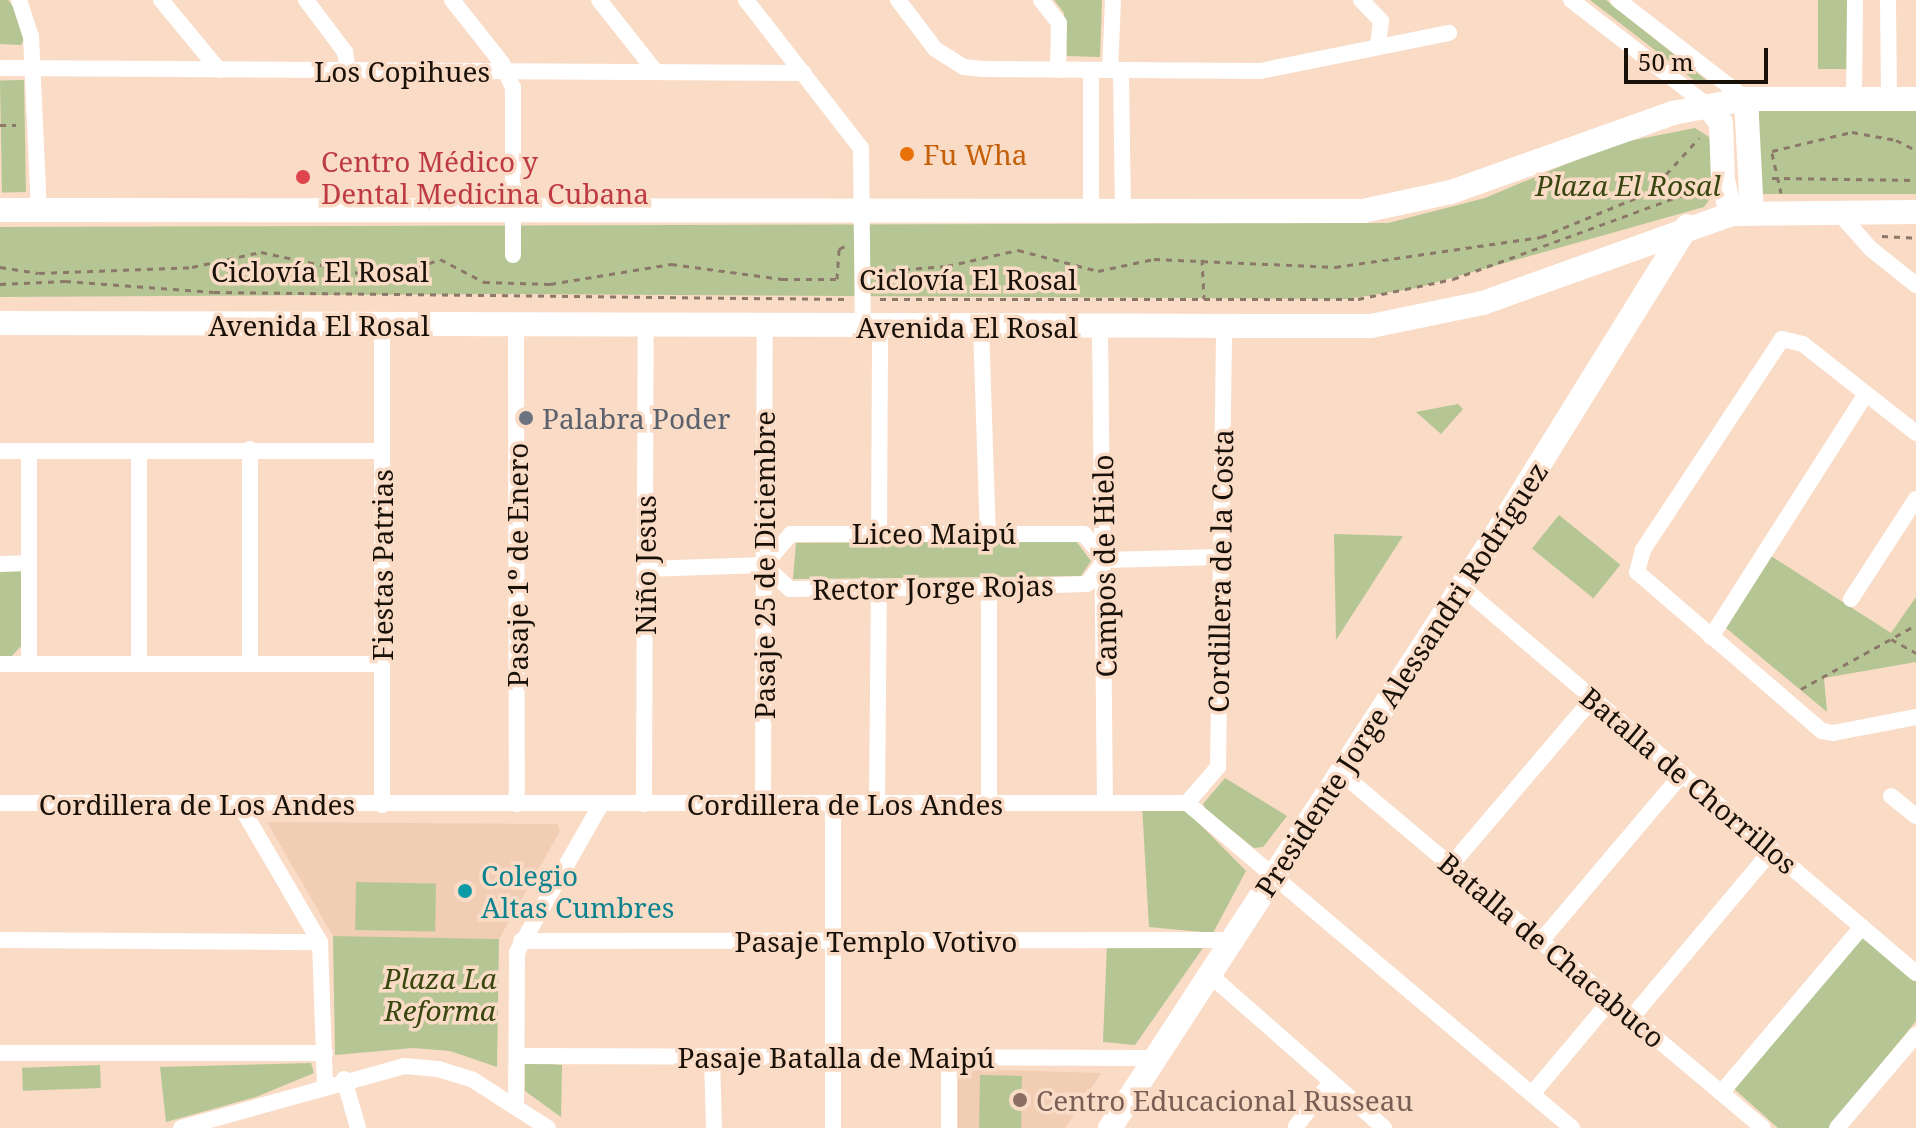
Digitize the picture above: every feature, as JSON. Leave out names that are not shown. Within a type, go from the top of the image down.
[{"type":"street","points":[[19,0],[26,10],[33,69],[39,210]]},
{"type":"street","points":[[161,0],[219,70]]},
{"type":"street","points":[[306,0],[345,52],[348,71]]},
{"type":"street","points":[[452,0],[506,72],[514,96],[513,255]]},
{"type":"street","points":[[599,0],[656,72]]},
{"type":"street","points":[[746,0],[861,148],[865,212],[863,299],[871,326],[879,533]]},
{"type":"street","points":[[898,0],[935,49],[964,67],[1260,71],[1378,44],[1449,33]]},
{"type":"street","points":[[1041,0],[1059,23],[1058,70]]},
{"type":"street","points":[[1113,0],[1123,212]]},
{"type":"street","points":[[1361,0],[1381,21],[1378,44]]},
{"type":"street","points":[[1571,0],[1714,114],[1723,180],[1742,213]]},
{"type":"street","points":[[1618,0],[1746,99],[1750,178],[1742,213]]},
{"type":"street","points":[[1854,98],[1855,0]]},
{"type":"street","points":[[1888,0],[1889,99]]},
{"type":"street","name":"Los Copihues","points":[[0,68],[804,73]]},
{"type":"street","points":[[1091,70],[1091,212]]},
{"type":"street","points":[[0,210],[1123,212],[1392,208],[1451,192],[1624,126],[1714,114],[1746,99],[1916,99]]},
{"type":"street","points":[[1837,211],[1859,235],[1916,285]]},
{"type":"street","name":"Avenida El Rosal","points":[[0,323],[1100,328],[1371,326],[1427,318],[1483,303],[1687,226],[1742,213],[1916,212]]},
{"type":"street","name":"Presidente Jorge Alessandri Rodríguez","points":[[1110,1128],[1462,587],[1687,226]]},
{"type":"street","name":"Fiestas Patrias","points":[[382,325],[382,805]]},
{"type":"street","name":"Pasaje 1º de Enero","points":[[516,326],[517,804]]},
{"type":"street","name":"Niño Jesus","points":[[644,804],[646,326]]},
{"type":"street","name":"Pasaje 25 de Diciembre","points":[[763,804],[765,327]]},
{"type":"street","points":[[981,327],[988,533]]},
{"type":"street","name":"Campos de Hielo","points":[[1100,328],[1105,560],[1105,803]]},
{"type":"street","name":"Cordillera de la Costa","points":[[1187,803],[1218,767],[1224,328]]},
{"type":"street","points":[[1916,433],[1803,344],[1782,339],[1643,550],[1637,572],[1822,731],[1833,733],[1916,717]]},
{"type":"street","points":[[1711,637],[1866,394]]},
{"type":"street","points":[[250,449],[250,664]]},
{"type":"street","points":[[0,451],[382,451]]},
{"type":"street","points":[[29,451],[29,664]]},
{"type":"street","points":[[139,451],[139,664]]},
{"type":"street","points":[[1851,599],[1916,499]]},
{"type":"street","name":"Liceo Maipú","points":[[764,565],[791,534],[1084,534],[1105,560]]},
{"type":"street","points":[[1105,560],[1219,557]]},
{"type":"street","name":"Rector Jorge Rojas","points":[[764,565],[790,589],[989,587],[1087,584],[1105,560]]},
{"type":"street","points":[[0,564],[29,563]]},
{"type":"street","points":[[645,569],[764,565]]},
{"type":"street","points":[[877,804],[879,587]]},
{"type":"street","points":[[989,587],[989,803]]},
{"type":"street","name":"Batalla de Chorrillos","points":[[1462,587],[1916,973]]},
{"type":"street","points":[[0,664],[382,664]]},
{"type":"street","points":[[1451,865],[1593,698]]},
{"type":"street","name":"Batalla de Chacabuco","points":[[1341,773],[1763,1128]]},
{"type":"street","points":[[1541,941],[1682,774]]},
{"type":"street","points":[[1891,796],[1916,816]]},
{"type":"street","name":"Cordillera de Los Andes","points":[[0,803],[1187,803]]},
{"type":"street","points":[[1187,803],[1572,1128]]},
{"type":"street","points":[[233,804],[241,807],[320,942],[325,1085]]},
{"type":"street","points":[[516,1107],[515,960],[521,941],[601,804]]},
{"type":"street","points":[[833,804],[833,1128]]},
{"type":"street","points":[[1632,1017],[1772,850]]},
{"type":"street","points":[[1721,1093],[1862,927]]},
{"type":"street","points":[[0,940],[320,942]]},
{"type":"street","name":"Pasaje Templo Votivo","points":[[521,941],[1232,940]]},
{"type":"street","points":[[1210,975],[1384,1128]]},
{"type":"street","points":[[1532,1094],[1611,1000]]},
{"type":"street","points":[[1837,1128],[1916,1035]]},
{"type":"street","points":[[0,1053],[325,1053]]},
{"type":"street","name":"Pasaje Batalla de Maipú","points":[[517,1056],[1155,1058]]},
{"type":"street","points":[[712,1057],[714,1128]]},
{"type":"street","points":[[949,1057],[949,1128]]},
{"type":"street","points":[[181,1128],[387,1068],[438,1069],[473,1080],[548,1128]]},
{"type":"street","points":[[344,1079],[358,1128]]},
{"type":"street","points":[[1296,1126],[1331,1082]]},
{"type":"path","points":[[864,270],[947,266],[1018,250],[1098,271],[1154,259],[1335,267],[1541,237],[1650,192],[1708,129],[1714,114]]},
{"type":"path","points":[[0,125],[22,124]]},
{"type":"path","points":[[1772,151],[1852,132],[1896,140],[1916,150]]},
{"type":"path","points":[[1750,178],[1916,180]]},
{"type":"path","name":"Ciclovía El Rosal","points":[[0,284],[65,281],[214,292],[863,299],[1358,299],[1453,279],[1723,180]]},
{"type":"path","points":[[1859,235],[1916,238]]},
{"type":"path","points":[[0,267],[39,273],[192,267],[261,252],[372,276],[395,276],[440,259],[492,282],[550,284],[671,264],[782,279],[837,279],[839,249],[864,244]]},
{"type":"path","points":[[1202,259],[1204,301]]},
{"type":"path","points":[[1784,699],[1916,625]]},
{"type":"path","points":[[1891,639],[1916,653]]},
{"type":"shaded area","points":[[267,822],[557,824],[560,831],[499,939],[333,936]]},
{"type":"shaded area","name":"Centro Educacional Russeau","points":[[958,1069],[1101,1073],[1065,1128],[958,1128]]},
{"type":"green space","points":[[0,0],[8,0],[19,14],[27,35],[21,45],[0,44]]},
{"type":"green space","points":[[1054,0],[1102,0],[1100,57],[1067,56],[1064,13]]},
{"type":"green space","points":[[1590,0],[1606,0],[1706,80],[1695,81]]},
{"type":"green space","points":[[1818,0],[1847,0],[1847,69],[1818,69]]},
{"type":"green space","points":[[0,80],[24,80],[26,192],[2,192]]},
{"type":"green space","name":"Plaza El Rosal","points":[[1759,108],[1916,108],[1916,194],[1759,194]]},
{"type":"green space","name":"Plaza El Rosal","points":[[1695,128],[1709,137],[1712,148],[1714,193],[1704,207],[1416,288],[1348,299],[491,294],[0,297],[0,227],[1388,223],[1485,198],[1614,144]]},
{"type":"green space","points":[[1458,404],[1463,409],[1441,434],[1416,412]]},
{"type":"green space","points":[[1559,515],[1620,565],[1593,598],[1532,548]]},
{"type":"green space","points":[[1334,534],[1403,536],[1336,640]]},
{"type":"green space","points":[[1076,541],[1091,561],[1081,576],[793,579],[796,543]]},
{"type":"green space","points":[[1771,556],[1891,633],[1916,597],[1916,662],[1824,678],[1827,712],[1726,628]]},
{"type":"green space","points":[[23,566],[23,644],[10,658],[0,658],[0,567]]},
{"type":"green space","points":[[1225,778],[1287,816],[1263,847],[1254,848],[1206,810],[1203,804]]},
{"type":"green space","points":[[1142,805],[1182,806],[1246,871],[1213,933],[1149,927]]},
{"type":"green space","points":[[356,882],[436,883],[435,931],[355,930]]},
{"type":"green space","points":[[1861,933],[1916,979],[1916,1021],[1829,1128],[1778,1128],[1732,1087]]},
{"type":"green space","name":"Plaza La Reforma","points":[[333,936],[499,939],[497,1067],[450,1051],[413,1048],[335,1055]]},
{"type":"green space","points":[[1107,944],[1205,945],[1135,1045],[1103,1042]]},
{"type":"green space","points":[[525,1062],[562,1065],[561,1117],[525,1091]]},
{"type":"green space","points":[[311,1063],[314,1073],[256,1097],[166,1122],[160,1067]]},
{"type":"green space","points":[[100,1065],[101,1088],[23,1091],[22,1068]]},
{"type":"green space","points":[[980,1075],[1022,1076],[1021,1128],[979,1128]]},
{"type":"place","name":"Fu Wha","points":[[907,154]]},
{"type":"place","name":"Centro Médico y Dental Medicina Cubana","points":[[303,177]]},
{"type":"place","name":"Palabra Poder","points":[[526,418]]},
{"type":"place","name":"Colegio Altas Cumbres","points":[[465,891]]},
{"type":"place","name":"Centro Educacional Russeau","points":[[1020,1100]]}]
